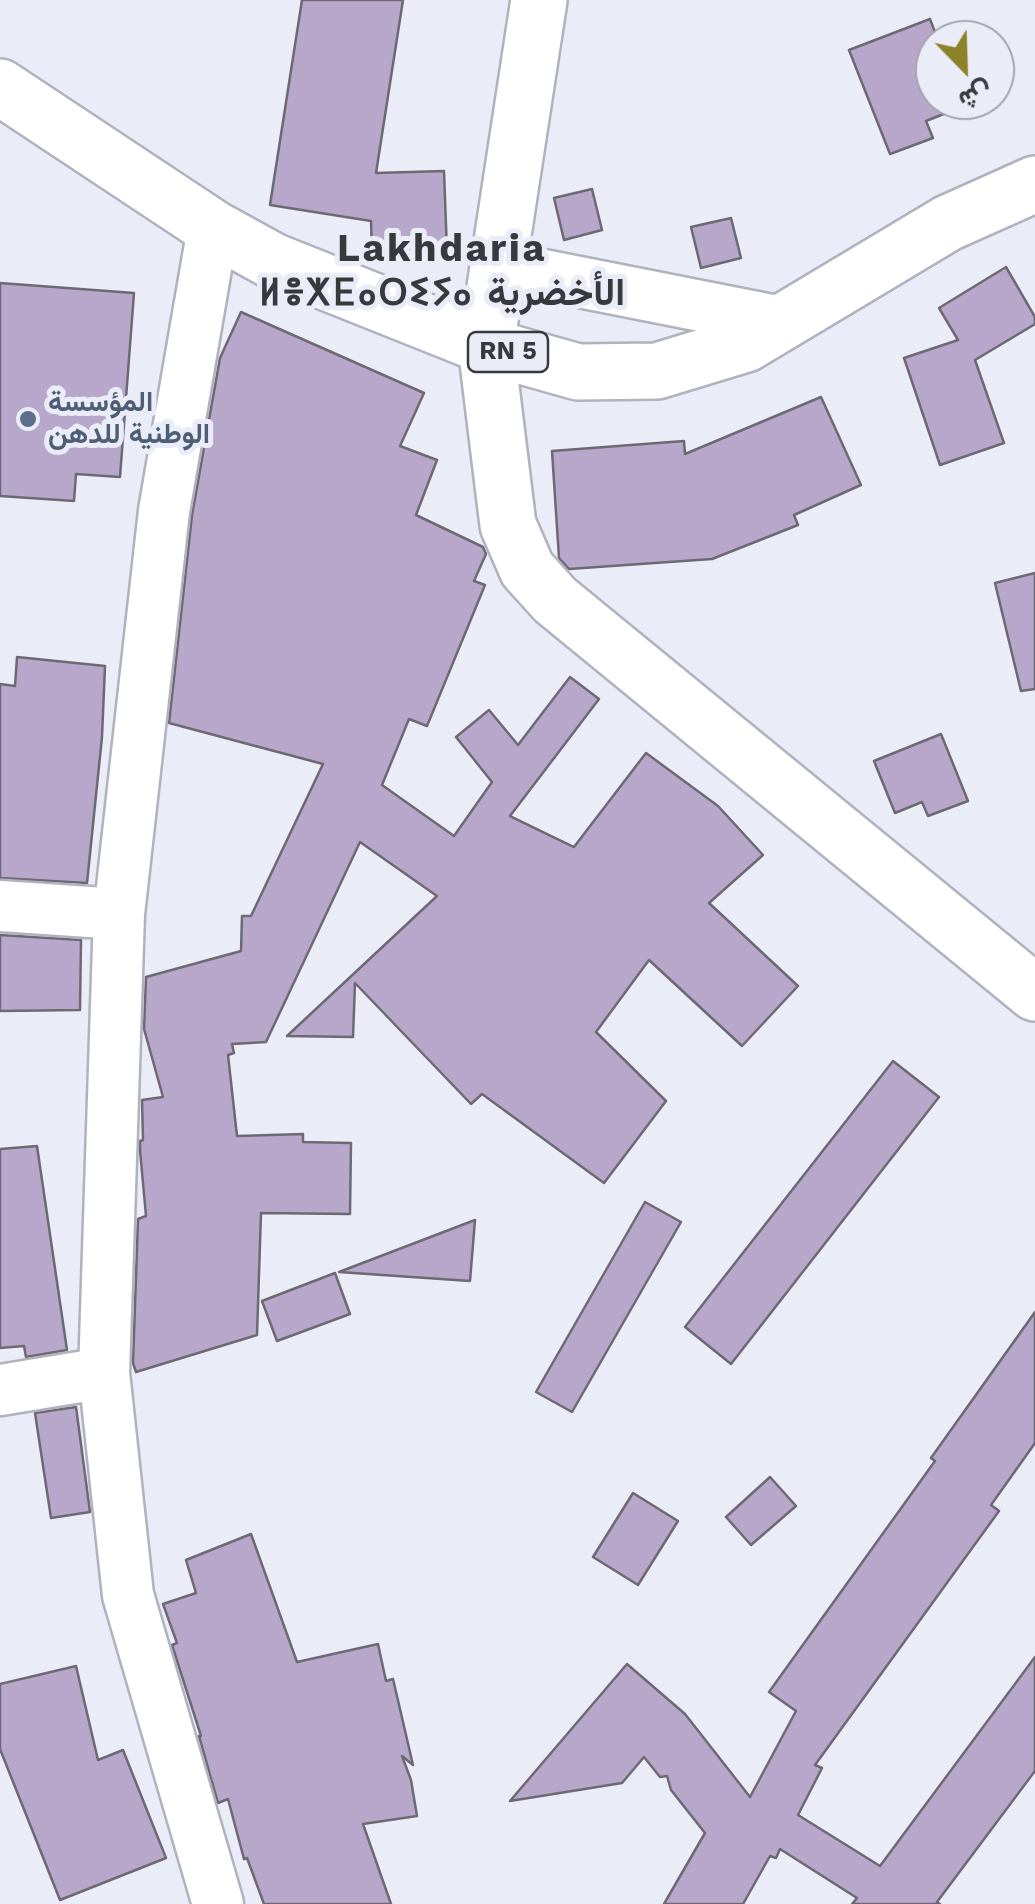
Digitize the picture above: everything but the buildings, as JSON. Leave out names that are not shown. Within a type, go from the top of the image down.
[{"type":"street","points":[[539,0],[486,346],[508,526],[527,569],[554,600],[1035,993]]},
{"type":"street","name":"RN 5","points":[[0,87],[213,228],[274,261],[486,346],[578,372],[657,372],[746,344],[948,224],[1035,184]]},
{"type":"street","points":[[213,228],[164,511],[119,914],[104,1372],[128,1595],[218,1904]]},
{"type":"street","points":[[498,266],[782,322]]},
{"type":"street","points":[[0,906],[119,914]]},
{"type":"street","points":[[0,1390],[104,1372]]},
{"type":"place","name":"المؤسسة الوطنية للدهن","points":[[28,419]]},
{"type":"district","name":"Lakhdaria ⵍⴻⵅⴹⴰⵔⵉⵢⴰ الأخضرية","points":[[442,272]]}]
